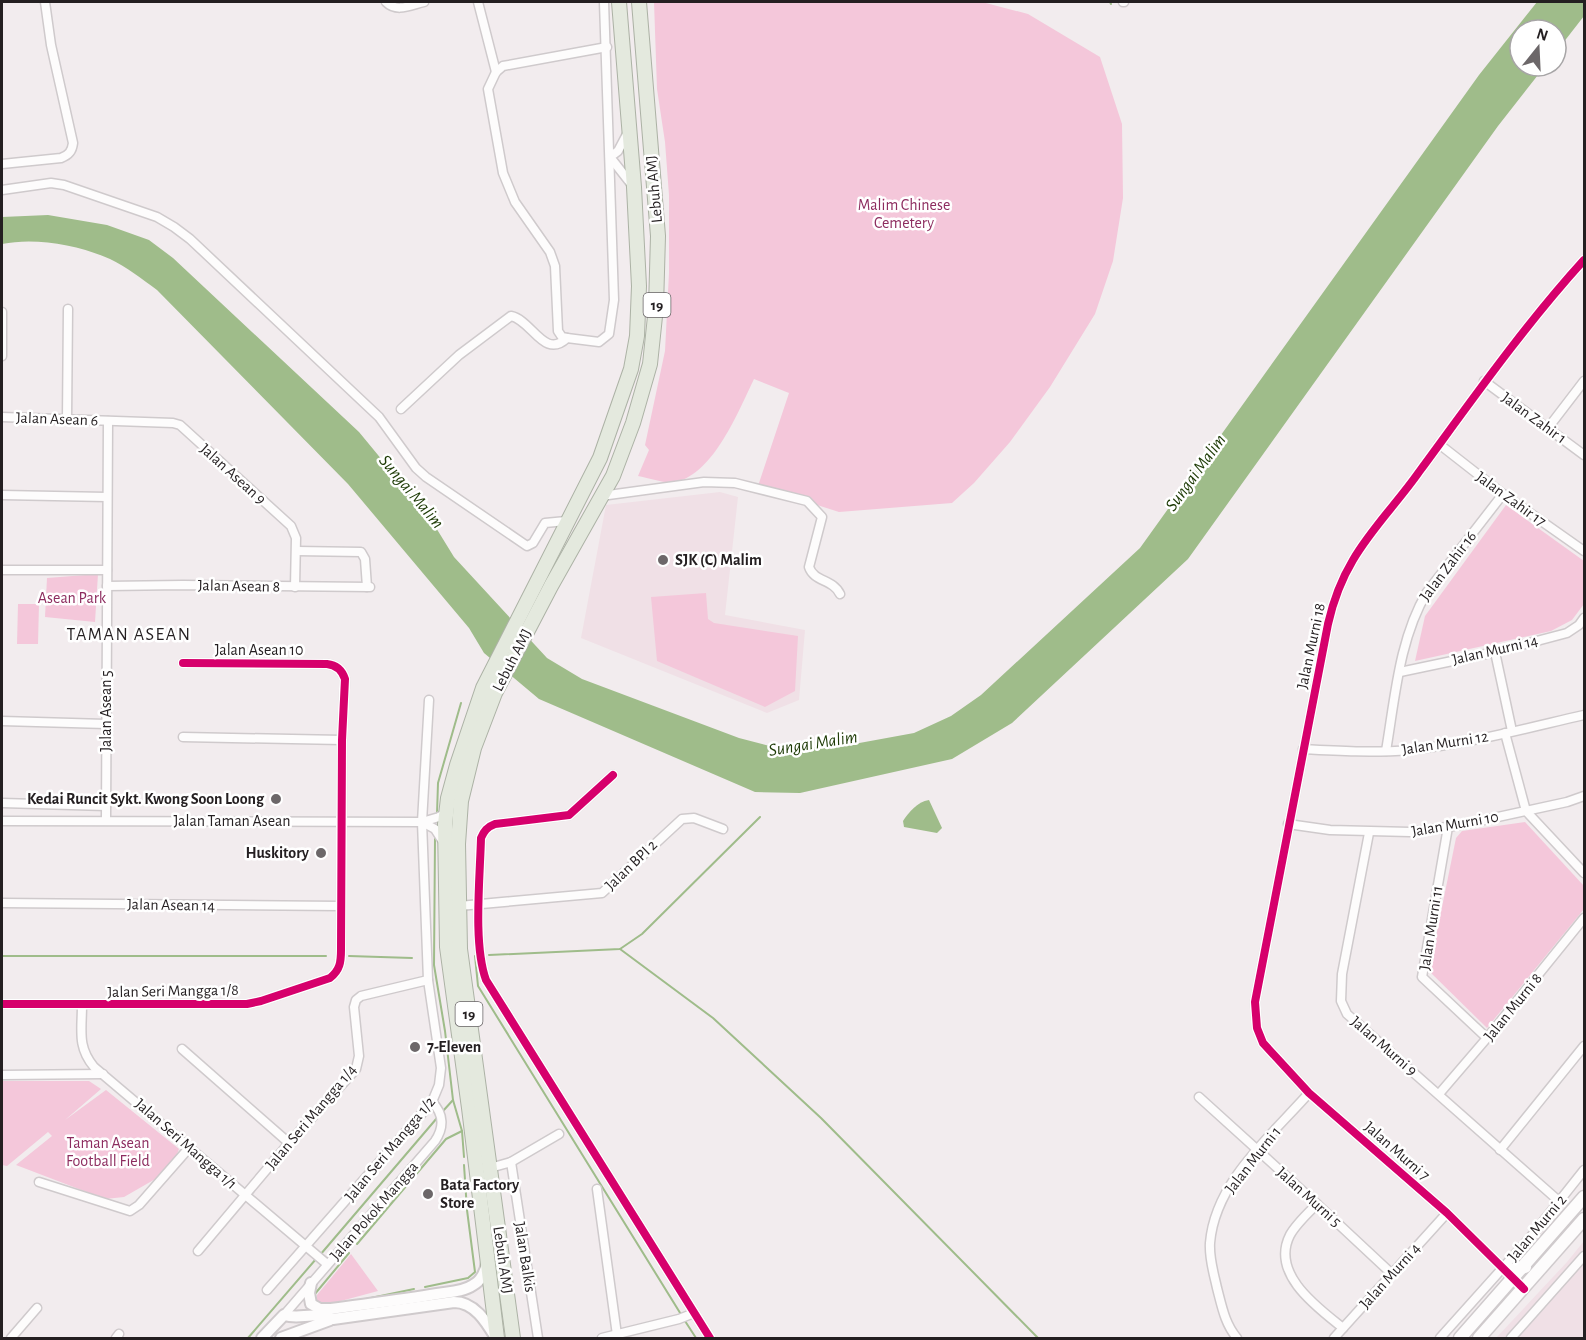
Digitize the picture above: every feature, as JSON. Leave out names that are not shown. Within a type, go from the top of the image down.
[{"type":"highway","name":"Lebuh AMJ","points":[[496,1338],[469,1108],[447,947],[444,853],[448,798],[465,739],[489,691],[536,581],[566,521],[587,486],[607,439],[631,369],[637,336],[639,285],[634,187],[619,2]]},
{"type":"highway","name":"Lebuh AMJ","points":[[513,1338],[460,949],[458,844],[461,801],[489,691],[613,476],[626,444],[650,364],[656,307],[658,236],[639,2]]},
{"type":"main road","points":[[1460,1338],[1525,1267],[1584,1197]]},
{"type":"main road","points":[[1479,1338],[1584,1219]]},
{"type":"main road","points":[[1503,1268],[1514,1270],[1525,1267]]},
{"type":"street","points":[[2,164],[61,158],[70,153],[72,149],[73,143],[51,45],[45,2]]},
{"type":"street","points":[[386,2],[392,7],[400,8],[424,2]]},
{"type":"street","points":[[478,2],[496,72]]},
{"type":"street","points":[[604,2],[607,47],[614,300],[611,327],[605,339],[599,342],[562,337],[558,331],[555,266],[550,252],[515,202],[503,173],[488,89],[496,72],[511,63],[607,47]]},
{"type":"street","points":[[610,157],[625,141],[629,129]]},
{"type":"street","points":[[610,157],[634,187]]},
{"type":"street","points":[[2,190],[57,183],[163,220],[190,239],[380,417],[416,468],[426,477],[527,546],[533,543],[545,523],[566,521]]},
{"type":"street","name":"Jalan Murni 18","points":[[1263,1043],[1257,1028],[1255,1002],[1332,606],[1347,570],[1363,545],[1396,505],[1484,381],[1584,260]]},
{"type":"street","points":[[67,419],[68,309]]},
{"type":"street","points":[[2,312],[2,356]]},
{"type":"street","points":[[401,409],[459,355],[511,316],[519,319],[546,344],[557,345],[567,338]]},
{"type":"street","name":"Jalan Zahir 1","points":[[1484,381],[1584,455]]},
{"type":"street","points":[[1548,428],[1584,381]]},
{"type":"street","name":"Jalan Asean 6","points":[[2,417],[110,421]]},
{"type":"street","name":"Jalan Asean 5","points":[[106,820],[107,497],[110,421]]},
{"type":"street","name":"Jalan Asean 9","points":[[110,421],[180,425],[291,526],[296,534],[296,587]]},
{"type":"street","name":"Jalan Zahir 17","points":[[1439,444],[1503,494],[1584,551]]},
{"type":"street","points":[[601,496],[704,482],[723,482],[752,486],[807,501],[822,517],[809,567],[816,577],[837,587],[840,594]]},
{"type":"street","name":"Jalan Zahir 16","points":[[1386,750],[1400,672],[1408,637],[1419,605],[1503,494]]},
{"type":"street","points":[[2,495],[107,497]]},
{"type":"street","name":"Jalan Asean 8","points":[[107,586],[369,587],[365,558],[361,552],[297,551]]},
{"type":"street","points":[[2,570],[107,570]]},
{"type":"street","name":"Jalan Murni 14","points":[[1400,672],[1495,652],[1567,633],[1579,625],[1584,618]]},
{"type":"street","points":[[1495,652],[1526,811],[1584,873]]},
{"type":"street","name":"Jalan Asean 10","points":[[183,663],[327,664],[335,666],[343,673],[345,679],[342,740]]},
{"type":"street","name":"Jalan Seri Mangga 1/2","points":[[267,1290],[437,1094],[441,1068],[428,980],[422,822],[429,700]]},
{"type":"street","name":"Jalan Murni 12","points":[[1303,749],[1347,752],[1411,750],[1584,715]]},
{"type":"street","points":[[2,721],[106,724]]},
{"type":"street","points":[[183,737],[342,740],[342,906]]},
{"type":"street","points":[[614,775],[569,814],[489,826],[481,838],[480,960],[486,980],[686,1316],[710,1338]]},
{"type":"street","name":"Jalan Murni 10","points":[[1288,824],[1369,833],[1410,832],[1448,827],[1526,811],[1584,796]]},
{"type":"street","points":[[2,803],[106,806]]},
{"type":"street","points":[[422,822],[440,817],[447,812]]},
{"type":"street","name":"Jalan BPI 2","points":[[459,906],[602,893],[682,819],[694,818],[723,829]]},
{"type":"street","name":"Jalan Taman Asean","points":[[2,821],[422,822]]},
{"type":"street","points":[[422,822],[439,833],[444,853]]},
{"type":"street","name":"Jalan Murni 11","points":[[1448,827],[1422,977],[1487,1038]]},
{"type":"street","name":"Jalan Murni 9","points":[[1369,833],[1342,974],[1343,1008],[1347,1014],[1560,1202]]},
{"type":"street","name":"Jalan Asean 14","points":[[2,903],[342,906]]},
{"type":"street","name":"Jalan Seri Mangga 1/8","points":[[2,1004],[247,1004],[261,1001],[330,978],[338,971],[342,906]]},
{"type":"street","name":"Jalan Murni 8","points":[[1439,1094],[1584,918]]},
{"type":"street","name":"Jalan Seri Mangga 1/4","points":[[198,1251],[289,1143],[356,1069],[359,1056],[354,1007],[356,1000],[361,996],[428,980]]},
{"type":"street","name":"Jalan Seri Mangga 1/1","points":[[82,1005],[81,1039],[84,1054],[189,1148],[325,1262]]},
{"type":"street","name":"Jalan Murni 7","points":[[1263,1043],[1309,1093],[1447,1213],[1524,1289]]},
{"type":"street","points":[[1500,1150],[1584,1046]]},
{"type":"street","points":[[182,1049],[289,1143]]},
{"type":"street","points":[[2,1075],[104,1074]]},
{"type":"street","name":"Jalan Murni 1","points":[[1238,1338],[1226,1322],[1213,1269],[1210,1243],[1213,1228],[1228,1188],[1257,1151],[1309,1093]]},
{"type":"street","name":"Jalan Murni 5","points":[[1198,1097],[1392,1274]]},
{"type":"street","name":"Jalan Pokok Mangga","points":[[262,1338],[311,1283],[325,1262],[435,1142],[440,1134],[442,1123],[439,1111],[432,1102]]},
{"type":"street","points":[[490,1168],[511,1162],[559,1134]]},
{"type":"street","points":[[39,1182],[130,1211],[139,1205],[189,1148]]},
{"type":"street","name":"Jalan Balkis","points":[[511,1162],[538,1338]]},
{"type":"street","name":"Jalan Murni 2","points":[[1440,1338],[1560,1202],[1584,1170]]},
{"type":"street","points":[[597,1189],[617,1335]]},
{"type":"street","points":[[1317,1204],[1290,1234],[1286,1249],[1287,1262],[1299,1290],[1343,1328]]},
{"type":"street","name":"Jalan Murni 4","points":[[1334,1338],[1447,1213]]},
{"type":"street","points":[[1511,1338],[1584,1256]]},
{"type":"street","points":[[281,1338],[332,1314],[465,1288],[473,1285],[479,1279],[486,1269],[487,1262]]},
{"type":"street","points":[[311,1283],[309,1293],[311,1304],[332,1314]]},
{"type":"street","points":[[284,1315],[298,1318],[320,1316],[322,1311],[332,1314],[460,1302],[481,1316],[496,1338]]},
{"type":"street","points":[[11,1338],[37,1308]]},
{"type":"street","points":[[602,1338],[686,1316]]},
{"type":"shaded area","name":"SJK (C) Malim","points":[[720,492],[738,497],[725,615],[805,630],[799,700],[767,713],[581,638],[606,505]]},
{"type":"shaded area","points":[[1584,1241],[1584,1338],[1496,1338],[1567,1262]]},
{"type":"green space","name":"Malim Chinese Cemetery","points":[[654,2],[982,2],[1028,14],[1100,57],[1122,124],[1123,198],[1113,261],[1095,314],[1050,387],[1010,442],[974,483],[952,503],[839,512],[758,486],[789,393],[754,379],[723,440],[702,467],[676,482],[662,482],[638,476],[649,450],[645,445],[665,351],[669,273],[669,195],[665,142],[657,89]]},
{"type":"green space","points":[[1506,505],[1584,561],[1584,604],[1572,620],[1551,631],[1415,661],[1425,616]]},
{"type":"green space","name":"Asean Park","points":[[98,574],[95,622],[45,617],[47,578]]},
{"type":"green space","points":[[706,593],[708,619],[714,623],[798,636],[795,691],[765,707],[657,661],[651,597]]},
{"type":"green space","points":[[18,604],[39,604],[38,644],[17,644]]},
{"type":"green space","points":[[1525,822],[1584,886],[1584,909],[1487,1028],[1429,971],[1456,838],[1462,831]]},
{"type":"green space","name":"Taman Asean Football Field","points":[[2,1081],[89,1081],[101,1089],[65,1120],[106,1090],[179,1149],[171,1170],[124,1197],[105,1199],[16,1165],[52,1136],[48,1132],[7,1166],[2,1165]]},
{"type":"green space","points":[[351,1254],[378,1291],[326,1305],[316,1302],[317,1295]]},
{"type":"water","points":[[1537,2],[1584,2],[1584,16],[1568,37],[1568,18],[1524,18]]},
{"type":"water","name":"Sungai Malim","points":[[1508,38],[1508,78],[1536,78],[1498,126],[1188,559],[1012,723],[952,759],[800,793],[755,792],[539,699],[484,653],[469,628],[348,484],[157,290],[116,262],[85,250],[42,242],[2,244],[2,217],[48,215],[107,225],[149,240],[173,258],[359,432],[430,518],[454,557],[547,658],[582,679],[739,738],[781,749],[843,746],[914,733],[951,716],[981,695],[1140,548],[1479,75]]},
{"type":"water","points":[[929,800],[942,828],[937,833],[904,827],[903,821],[911,811],[917,805]]},
{"type":"waterway","points":[[437,814],[438,783],[461,703]]},
{"type":"waterway","points":[[489,955],[620,949],[642,934],[760,817]]},
{"type":"waterway","points":[[435,839],[434,965],[453,1100],[462,1131],[464,1157]]},
{"type":"waterway","points":[[620,949],[713,1018],[821,1118],[1038,1338]]},
{"type":"waterway","points":[[2,956],[326,956]]},
{"type":"waterway","points":[[349,956],[412,958]]},
{"type":"waterway","points":[[475,956],[478,986],[682,1316]]},
{"type":"waterway","points":[[443,1111],[453,1100]]},
{"type":"waterway","points":[[320,1255],[437,1118]]},
{"type":"waterway","points":[[357,1244],[446,1139],[462,1131]]},
{"type":"waterway","points":[[425,1287],[468,1278],[475,1272],[464,1165]]},
{"type":"waterway","points":[[314,1295],[349,1253]]},
{"type":"waterway","points":[[248,1338],[316,1259]]},
{"type":"waterway","points":[[366,1299],[414,1289]]},
{"type":"waterway","points":[[685,1321],[696,1338]]},
{"type":"cycle path","points":[[1524,1289],[1447,1213],[1309,1093],[1263,1043],[1257,1028],[1255,1002],[1328,624],[1341,583],[1368,537],[1519,337],[1584,260]]},
{"type":"cycle path","points":[[2,1004],[247,1004],[330,978],[338,969],[341,954],[344,676],[338,668],[327,664],[183,663]]},
{"type":"cycle path","points":[[613,775],[569,815],[495,824],[485,831],[481,838],[478,910],[482,965],[486,980],[710,1338]]},
{"type":"place","name":"SJK (C) Malim","points":[[663,560]]},
{"type":"place","name":"Kedai Runcit Sykt. Kwong Soon Loong","points":[[276,799]]},
{"type":"place","name":"Huskitory","points":[[321,853]]},
{"type":"place","name":"7-Eleven","points":[[415,1047]]},
{"type":"place","name":"Bata Factory Store","points":[[428,1194]]},
{"type":"district","name":"TAMAN ASEAN","points":[[129,635]]}]
